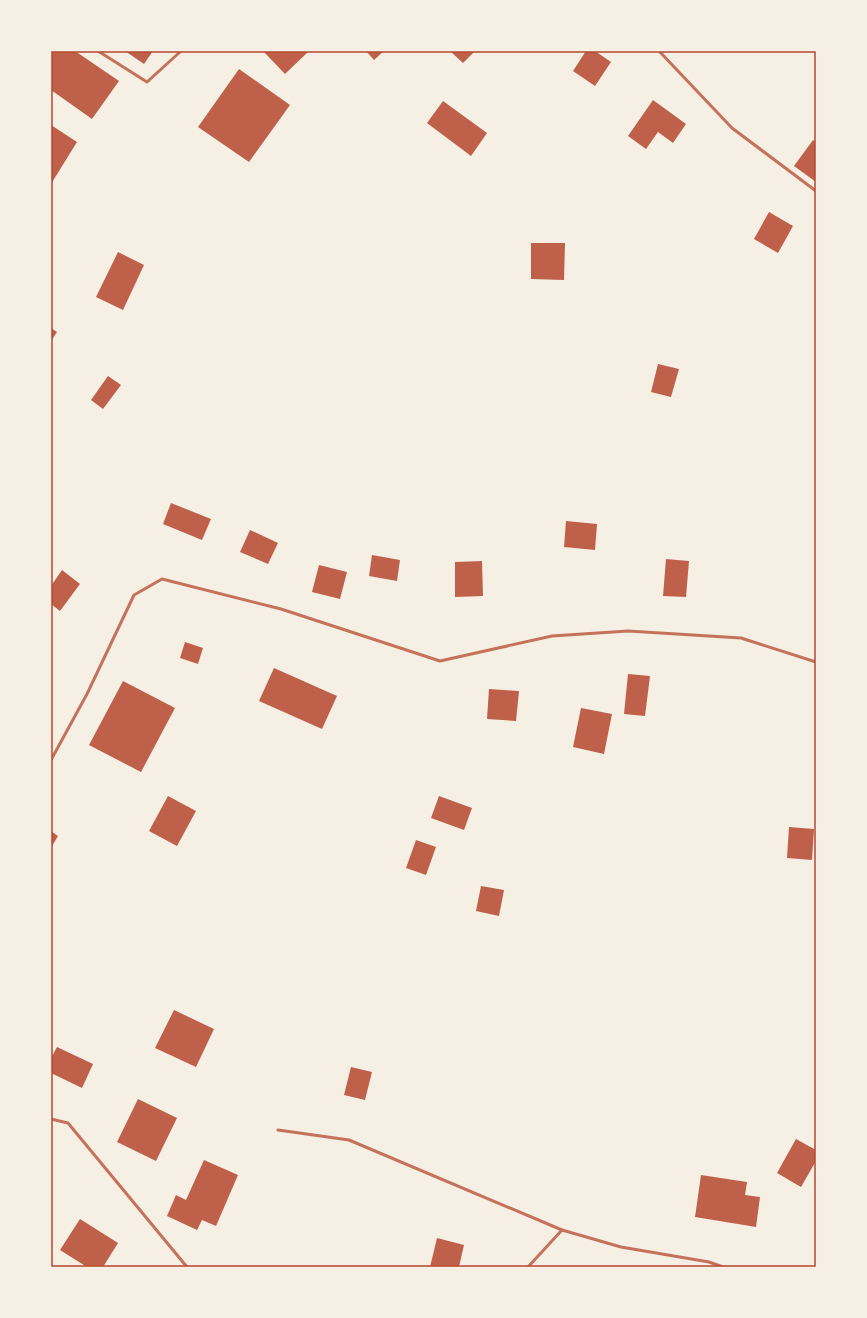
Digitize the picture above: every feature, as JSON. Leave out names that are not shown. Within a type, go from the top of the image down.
[{"type":"lane","points":[[98,51],[147,82],[181,51]]},
{"type":"lane","points":[[659,51],[732,128],[816,192]]},
{"type":"lane","points":[[51,760],[86,694],[134,595],[162,579],[282,609],[440,661],[552,636],[628,631],[741,638],[816,662]]},
{"type":"lane","points":[[51,1119],[68,1123],[187,1267]]},
{"type":"lane","points":[[278,1130],[349,1140],[562,1230],[621,1247],[709,1262],[723,1267]]},
{"type":"lane","points":[[528,1267],[562,1230]]},
{"type":"building","points":[[51,51],[75,51],[119,81],[92,119],[51,90]]},
{"type":"building","points":[[125,51],[153,51],[144,64]]},
{"type":"building","points":[[263,51],[309,51],[285,74]]},
{"type":"building","points":[[366,51],[384,51],[374,60]]},
{"type":"building","points":[[450,51],[475,51],[463,63]]},
{"type":"building","points":[[586,51],[595,51],[611,62],[595,86],[573,71]]},
{"type":"building","points":[[239,69],[290,105],[249,162],[198,127]]},
{"type":"building","points":[[653,100],[686,124],[673,143],[658,132],[646,149],[628,136]]},
{"type":"building","points":[[443,101],[487,133],[471,156],[427,123]]},
{"type":"building","points":[[51,125],[77,142],[51,184]]},
{"type":"building","points":[[813,140],[816,142],[816,182],[794,166]]},
{"type":"building","points":[[769,212],[793,226],[778,253],[754,239]]},
{"type":"building","points":[[531,243],[565,243],[564,280],[531,279]]},
{"type":"building","points":[[118,252],[144,265],[123,310],[96,297]]},
{"type":"building","points":[[51,328],[57,332],[51,341]]},
{"type":"building","points":[[658,364],[679,369],[671,397],[651,392]]},
{"type":"building","points":[[108,376],[121,385],[103,409],[91,400]]},
{"type":"building","points":[[171,503],[211,519],[202,540],[163,524]]},
{"type":"building","points":[[566,521],[597,524],[595,550],[564,547]]},
{"type":"building","points":[[250,530],[278,543],[268,564],[240,552]]},
{"type":"building","points":[[372,555],[400,560],[397,581],[369,576]]},
{"type":"building","points":[[666,559],[689,561],[686,597],[663,596]]},
{"type":"building","points":[[482,561],[483,596],[455,597],[455,562]]},
{"type":"building","points":[[319,565],[347,572],[340,599],[312,592]]},
{"type":"building","points":[[62,570],[80,584],[60,611],[51,604],[51,586]]},
{"type":"building","points":[[185,642],[203,648],[198,664],[180,658]]},
{"type":"building","points":[[274,668],[337,696],[322,729],[259,701]]},
{"type":"building","points":[[628,674],[650,676],[645,716],[624,714]]},
{"type":"building","points":[[123,681],[175,708],[141,772],[89,745]]},
{"type":"building","points":[[489,689],[519,691],[516,721],[487,719]]},
{"type":"building","points":[[581,708],[612,714],[604,754],[573,747]]},
{"type":"building","points":[[168,796],[196,811],[177,846],[149,831]]},
{"type":"building","points":[[439,796],[472,808],[464,830],[431,818]]},
{"type":"building","points":[[789,827],[814,829],[812,860],[787,858]]},
{"type":"building","points":[[51,831],[58,836],[51,848]]},
{"type":"building","points":[[416,840],[436,847],[426,875],[406,868]]},
{"type":"building","points":[[481,886],[504,890],[499,916],[476,911]]},
{"type":"building","points":[[174,1010],[214,1029],[196,1067],[155,1048]]},
{"type":"building","points":[[57,1047],[93,1064],[82,1088],[51,1073],[51,1058]]},
{"type":"building","points":[[351,1067],[372,1072],[365,1100],[344,1095]]},
{"type":"building","points":[[138,1099],[177,1118],[156,1161],[117,1142]]},
{"type":"building","points":[[796,1139],[816,1150],[816,1161],[801,1187],[777,1173]]},
{"type":"building","points":[[204,1160],[238,1175],[216,1226],[202,1220],[197,1230],[167,1216],[176,1195],[186,1200]]},
{"type":"building","points":[[701,1175],[747,1182],[745,1195],[760,1197],[756,1227],[695,1217]]},
{"type":"building","points":[[80,1219],[118,1243],[103,1267],[87,1267],[60,1250]]},
{"type":"building","points":[[437,1238],[464,1245],[459,1267],[430,1267]]}]
